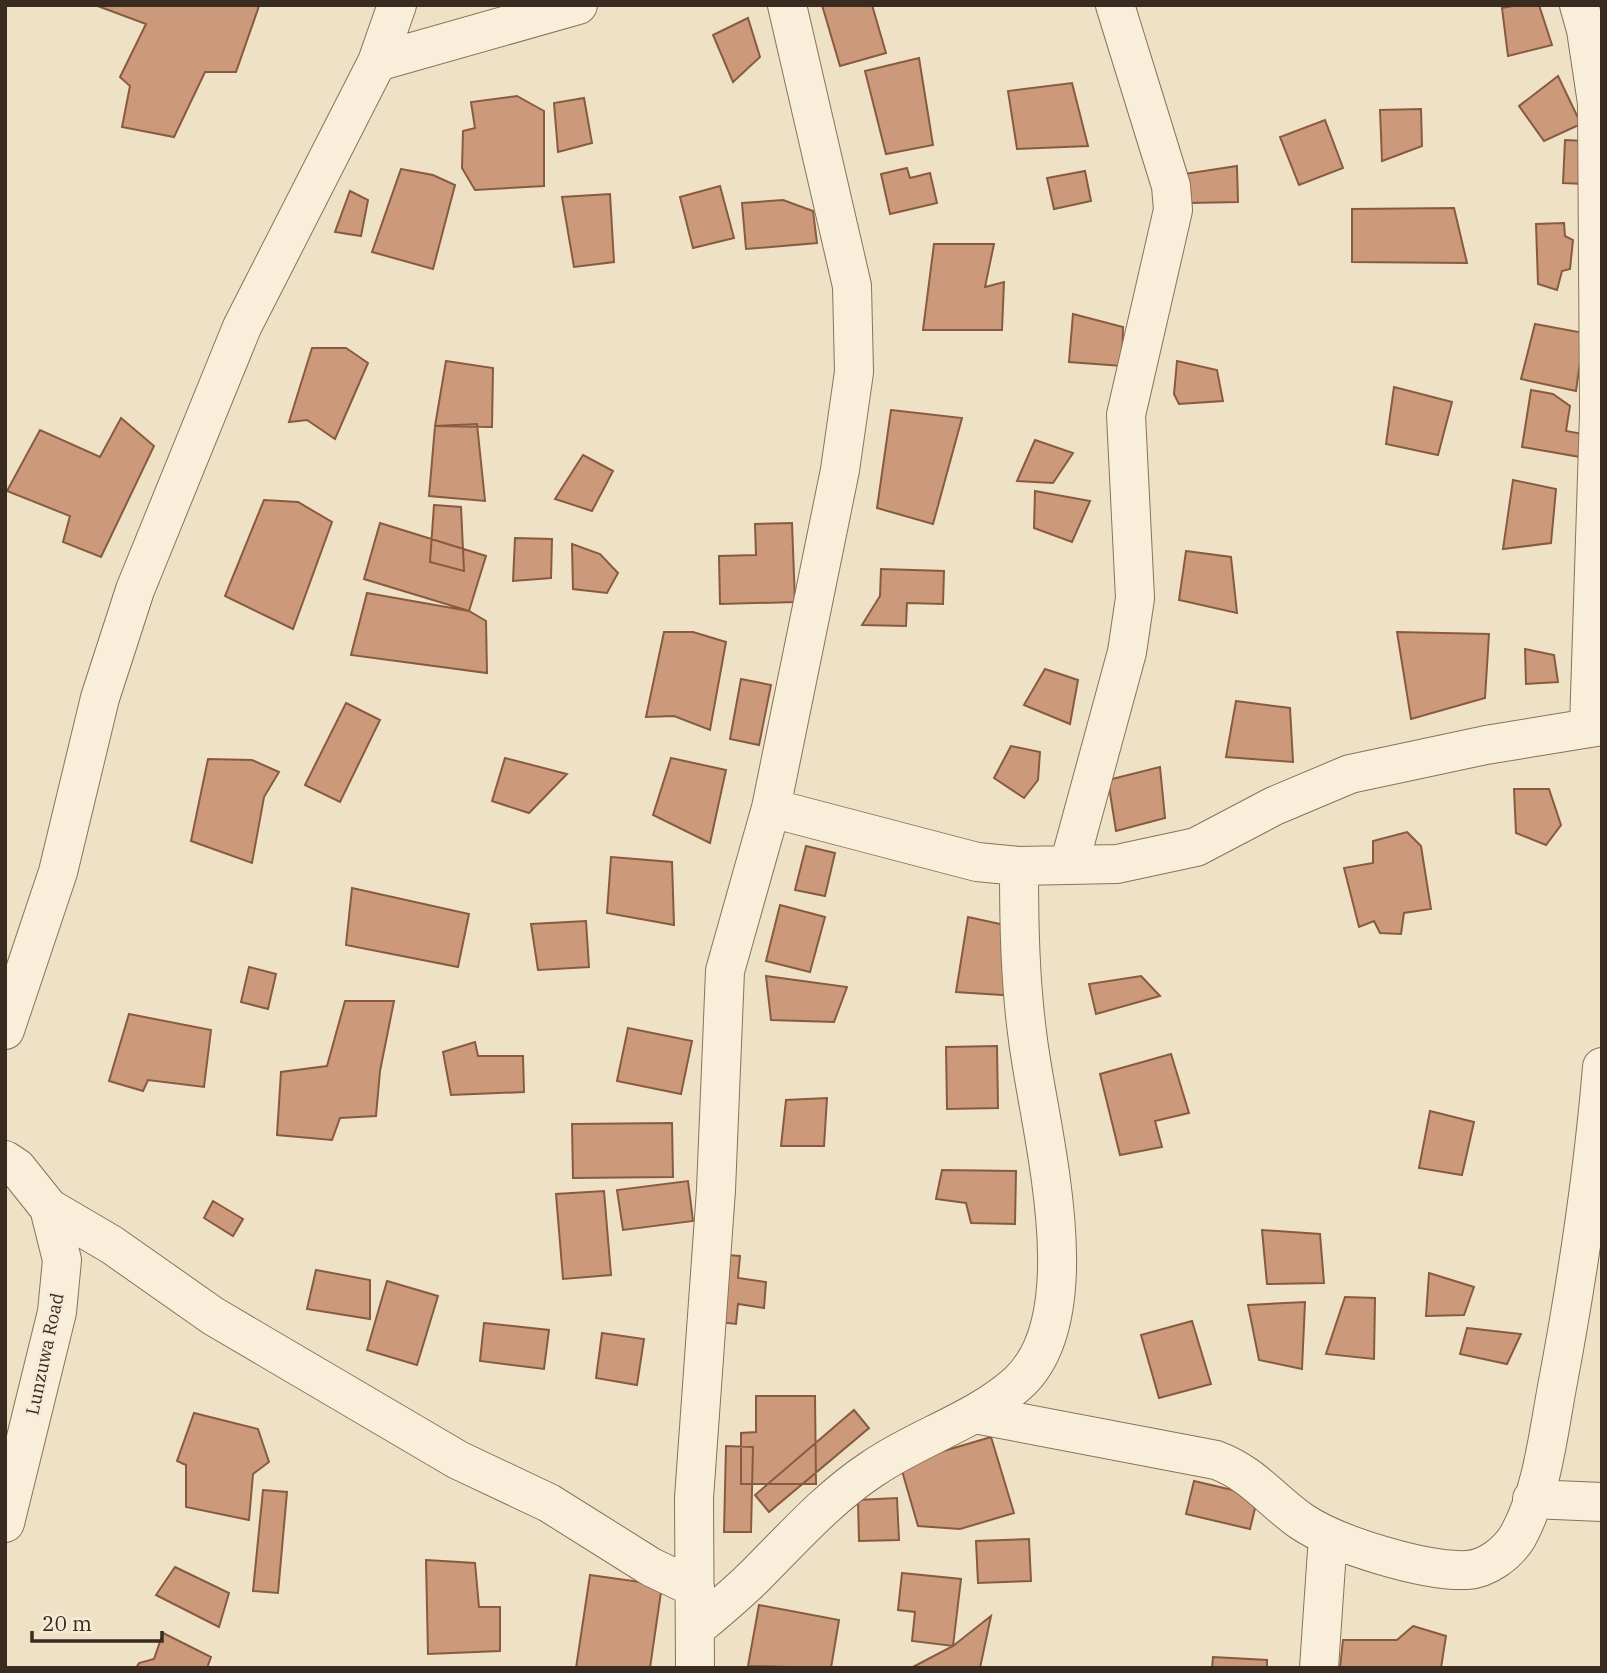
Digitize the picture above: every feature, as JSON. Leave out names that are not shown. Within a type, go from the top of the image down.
[{"type":"street","points":[[5,1030],[58,872],[100,698],[135,590],[242,327],[377,62],[397,5]]},
{"type":"street","points":[[377,62],[578,5]]},
{"type":"street","points":[[695,1668],[694,1498],[716,1190],[725,971],[771,808],[840,470],[854,372],[852,285],[787,5]]},
{"type":"street","points":[[1069,865],[1127,652],[1135,598],[1126,415],[1173,210],[1171,186],[1115,5]]},
{"type":"street","points":[[771,808],[977,862],[1019,866],[1117,864],[1196,846],[1274,806],[1350,774],[1595,726],[1599,414],[1597,103],[1586,30],[1579,5]]},
{"type":"street","points":[[695,1629],[820,1511],[871,1469],[923,1438],[975,1414],[1019,1382],[1048,1341],[1054,1298],[1057,1229],[1044,1121],[1028,1042],[1020,958],[1019,866]]},
{"type":"street","points":[[975,1414],[1216,1460],[1239,1468],[1300,1520],[1328,1536],[1419,1565],[1469,1570],[1493,1563],[1517,1537],[1532,1499],[1545,1451],[1581,1259],[1602,1068]]},
{"type":"street","name":"Lunzuwa Road","points":[[5,1160],[17,1168],[49,1208],[62,1260],[57,1312],[5,1523]]},
{"type":"street","points":[[49,1208],[112,1245],[213,1316],[458,1460],[549,1503],[652,1567],[695,1588]]},
{"type":"street","points":[[1532,1499],[1602,1502]]},
{"type":"street","points":[[1318,1668],[1328,1536]]},
{"type":"building","points":[[95,5],[259,6],[236,72],[205,72],[174,137],[122,127],[130,86],[120,77],[146,24]]},
{"type":"building","points":[[822,5],[872,5],[886,53],[840,66]]},
{"type":"building","points":[[1539,5],[1552,45],[1508,56],[1502,8]]},
{"type":"building","points":[[748,18],[760,57],[733,82],[713,35]]},
{"type":"building","points":[[919,58],[933,145],[886,154],[865,71]]},
{"type":"building","points":[[1558,76],[1581,124],[1544,141],[1519,106]]},
{"type":"building","points":[[1072,83],[1088,146],[1017,149],[1008,91]]},
{"type":"building","points":[[517,96],[544,111],[544,186],[475,190],[462,168],[463,131],[475,128],[471,102]]},
{"type":"building","points":[[584,98],[592,143],[558,152],[554,103]]},
{"type":"building","points":[[1421,109],[1422,146],[1382,161],[1380,110]]},
{"type":"building","points":[[1325,120],[1343,168],[1299,185],[1280,137]]},
{"type":"building","points":[[1565,140],[1586,141],[1584,184],[1563,183]]},
{"type":"building","points":[[1237,166],[1238,202],[1189,203],[1184,174]]},
{"type":"building","points":[[907,168],[910,178],[930,173],[937,203],[890,214],[881,174]]},
{"type":"building","points":[[401,169],[433,175],[455,185],[433,269],[372,252]]},
{"type":"building","points":[[1085,171],[1091,201],[1054,209],[1047,178]]},
{"type":"building","points":[[720,186],[734,238],[693,248],[680,197]]},
{"type":"building","points":[[350,191],[368,200],[361,236],[335,232]]},
{"type":"building","points":[[610,194],[614,262],[574,267],[562,197]]},
{"type":"building","points":[[783,200],[813,211],[817,243],[746,249],[742,203]]},
{"type":"building","points":[[1454,208],[1467,263],[1352,262],[1352,209]]},
{"type":"building","points":[[1564,223],[1565,236],[1573,240],[1570,269],[1562,271],[1557,290],[1538,284],[1536,224]]},
{"type":"building","points":[[934,244],[994,244],[985,287],[1004,282],[1002,330],[923,330]]},
{"type":"building","points":[[1073,314],[1123,327],[1122,366],[1069,362]]},
{"type":"building","points":[[1535,324],[1584,333],[1576,391],[1521,379]]},
{"type":"building","points":[[312,348],[346,348],[368,363],[335,439],[307,420],[289,422]]},
{"type":"building","points":[[446,361],[493,368],[492,427],[435,426]]},
{"type":"building","points":[[1177,361],[1217,370],[1223,401],[1179,404],[1174,394]]},
{"type":"building","points":[[1394,387],[1452,402],[1438,455],[1386,444]]},
{"type":"building","points":[[1531,390],[1553,394],[1570,406],[1566,431],[1583,434],[1580,457],[1522,447]]},
{"type":"building","points":[[891,410],[962,418],[933,524],[877,508]]},
{"type":"building","points":[[121,418],[154,446],[101,557],[63,542],[70,516],[7,491],[40,430],[100,457]]},
{"type":"building","points":[[477,424],[485,501],[429,496],[435,426]]},
{"type":"building","points":[[1035,440],[1073,453],[1053,483],[1017,481]]},
{"type":"building","points":[[583,455],[613,471],[592,511],[555,499]]},
{"type":"building","points":[[1513,480],[1556,489],[1551,543],[1503,549]]},
{"type":"building","points":[[1035,491],[1090,501],[1072,542],[1034,528]]},
{"type":"building","points":[[264,500],[298,502],[332,522],[293,629],[225,596]]},
{"type":"building","points":[[434,505],[461,507],[464,571],[430,562]]},
{"type":"building","points":[[380,523],[486,556],[469,611],[364,579]]},
{"type":"building","points":[[792,523],[795,602],[720,604],[719,556],[756,555],[755,524]]},
{"type":"building","points":[[515,538],[552,539],[551,578],[513,581]]},
{"type":"building","points":[[572,544],[600,554],[618,573],[607,593],[573,589]]},
{"type":"building","points":[[1186,551],[1231,557],[1237,613],[1179,600]]},
{"type":"building","points":[[881,569],[944,571],[943,604],[907,603],[906,626],[862,625],[880,596]]},
{"type":"building","points":[[367,593],[469,611],[486,621],[487,673],[351,655]]},
{"type":"building","points":[[664,632],[693,632],[726,642],[710,730],[674,716],[646,717]]},
{"type":"building","points":[[1397,632],[1489,634],[1485,698],[1411,719]]},
{"type":"building","points":[[1525,649],[1554,655],[1558,682],[1526,684]]},
{"type":"building","points":[[1045,669],[1078,680],[1070,724],[1024,705]]},
{"type":"building","points":[[741,679],[771,685],[759,745],[730,739]]},
{"type":"building","points":[[1236,701],[1290,708],[1293,762],[1226,757]]},
{"type":"building","points":[[346,703],[380,720],[340,802],[305,785]]},
{"type":"building","points":[[1011,746],[1040,752],[1038,780],[1024,798],[994,778]]},
{"type":"building","points":[[505,758],[567,774],[529,813],[492,801]]},
{"type":"building","points":[[671,758],[726,770],[710,843],[653,815]]},
{"type":"building","points":[[208,759],[252,760],[279,772],[264,797],[252,863],[191,841]]},
{"type":"building","points":[[1160,767],[1165,818],[1116,831],[1108,780]]},
{"type":"building","points":[[1514,789],[1549,789],[1561,825],[1546,845],[1516,833]]},
{"type":"building","points":[[1407,832],[1421,846],[1431,909],[1404,913],[1401,934],[1380,933],[1374,921],[1359,927],[1344,868],[1373,863],[1373,841]]},
{"type":"building","points":[[806,846],[835,853],[825,896],[795,890]]},
{"type":"building","points":[[611,857],[672,862],[674,925],[607,913]]},
{"type":"building","points":[[352,888],[469,914],[458,967],[346,945]]},
{"type":"building","points":[[780,905],[825,917],[810,972],[766,961]]},
{"type":"building","points":[[968,917],[1014,927],[1017,996],[956,992]]},
{"type":"building","points":[[586,921],[589,967],[538,970],[531,924]]},
{"type":"building","points":[[249,967],[276,974],[268,1009],[241,1002]]},
{"type":"building","points":[[766,976],[847,987],[834,1022],[771,1020]]},
{"type":"building","points":[[1141,976],[1160,996],[1096,1014],[1089,984]]},
{"type":"building","points":[[345,1001],[394,1001],[380,1071],[376,1116],[340,1118],[332,1140],[277,1135],[281,1072],[327,1066]]},
{"type":"building","points":[[129,1014],[211,1030],[204,1087],[148,1080],[143,1091],[109,1081]]},
{"type":"building","points":[[628,1028],[692,1041],[681,1094],[617,1081]]},
{"type":"building","points":[[475,1042],[478,1056],[523,1056],[524,1092],[451,1095],[443,1052]]},
{"type":"building","points":[[997,1046],[998,1108],[947,1109],[946,1047]]},
{"type":"building","points":[[1171,1054],[1189,1113],[1155,1121],[1162,1147],[1120,1155],[1100,1074]]},
{"type":"building","points":[[827,1098],[824,1146],[781,1146],[786,1100]]},
{"type":"building","points":[[1430,1111],[1474,1122],[1462,1175],[1419,1168]]},
{"type":"building","points":[[672,1123],[673,1177],[573,1178],[572,1124]]},
{"type":"building","points":[[942,1170],[1016,1171],[1015,1224],[971,1223],[966,1203],[936,1199]]},
{"type":"building","points":[[688,1181],[693,1221],[623,1230],[617,1190]]},
{"type":"building","points":[[604,1191],[611,1275],[563,1279],[556,1194]]},
{"type":"building","points":[[213,1201],[243,1219],[233,1236],[204,1218]]},
{"type":"building","points":[[1262,1230],[1320,1234],[1324,1283],[1267,1284]]},
{"type":"building","points":[[727,1255],[740,1256],[738,1278],[766,1282],[764,1308],[738,1304],[736,1324],[719,1322]]},
{"type":"building","points":[[316,1270],[370,1280],[370,1319],[307,1309]]},
{"type":"building","points":[[1429,1273],[1474,1287],[1464,1315],[1426,1316]]},
{"type":"building","points":[[387,1281],[438,1296],[417,1365],[367,1350]]},
{"type":"building","points":[[1345,1297],[1375,1298],[1374,1359],[1326,1354]]},
{"type":"building","points":[[1305,1302],[1302,1369],[1259,1360],[1248,1305]]},
{"type":"building","points":[[1192,1321],[1211,1384],[1159,1398],[1141,1335]]},
{"type":"building","points":[[484,1323],[549,1330],[544,1369],[480,1361]]},
{"type":"building","points":[[1467,1328],[1521,1334],[1507,1364],[1460,1354]]},
{"type":"building","points":[[602,1333],[644,1339],[637,1385],[596,1378]]},
{"type":"building","points":[[756,1396],[815,1396],[816,1484],[741,1484],[741,1433],[756,1432]]},
{"type":"building","points":[[854,1410],[869,1428],[769,1512],[755,1495]]},
{"type":"building","points":[[194,1413],[258,1429],[269,1462],[253,1474],[249,1520],[186,1507],[186,1465],[177,1461]]},
{"type":"building","points":[[991,1437],[1014,1513],[960,1529],[918,1526],[900,1464]]},
{"type":"building","points":[[726,1446],[753,1447],[751,1532],[724,1532]]},
{"type":"building","points":[[1194,1481],[1258,1496],[1250,1529],[1186,1514]]},
{"type":"building","points":[[263,1490],[287,1492],[278,1593],[253,1591]]},
{"type":"building","points":[[897,1498],[899,1540],[859,1541],[858,1500]]},
{"type":"building","points":[[1029,1539],[1031,1581],[978,1583],[976,1541]]},
{"type":"building","points":[[426,1560],[475,1563],[479,1607],[500,1607],[500,1651],[428,1654]]},
{"type":"building","points":[[175,1567],[229,1593],[219,1627],[156,1595]]},
{"type":"building","points":[[902,1573],[961,1579],[953,1646],[912,1641],[915,1612],[898,1610]]},
{"type":"building","points":[[590,1575],[662,1585],[650,1668],[576,1668]]},
{"type":"building","points":[[759,1605],[839,1620],[831,1668],[748,1666]]},
{"type":"building","points":[[991,1616],[980,1668],[911,1668],[953,1646]]},
{"type":"building","points":[[1413,1626],[1446,1636],[1441,1668],[1340,1668],[1343,1640],[1397,1640]]},
{"type":"building","points":[[163,1633],[211,1657],[207,1668],[136,1668],[139,1663],[154,1659]]},
{"type":"building","points":[[1213,1657],[1267,1660],[1267,1668],[1212,1668]]}]
